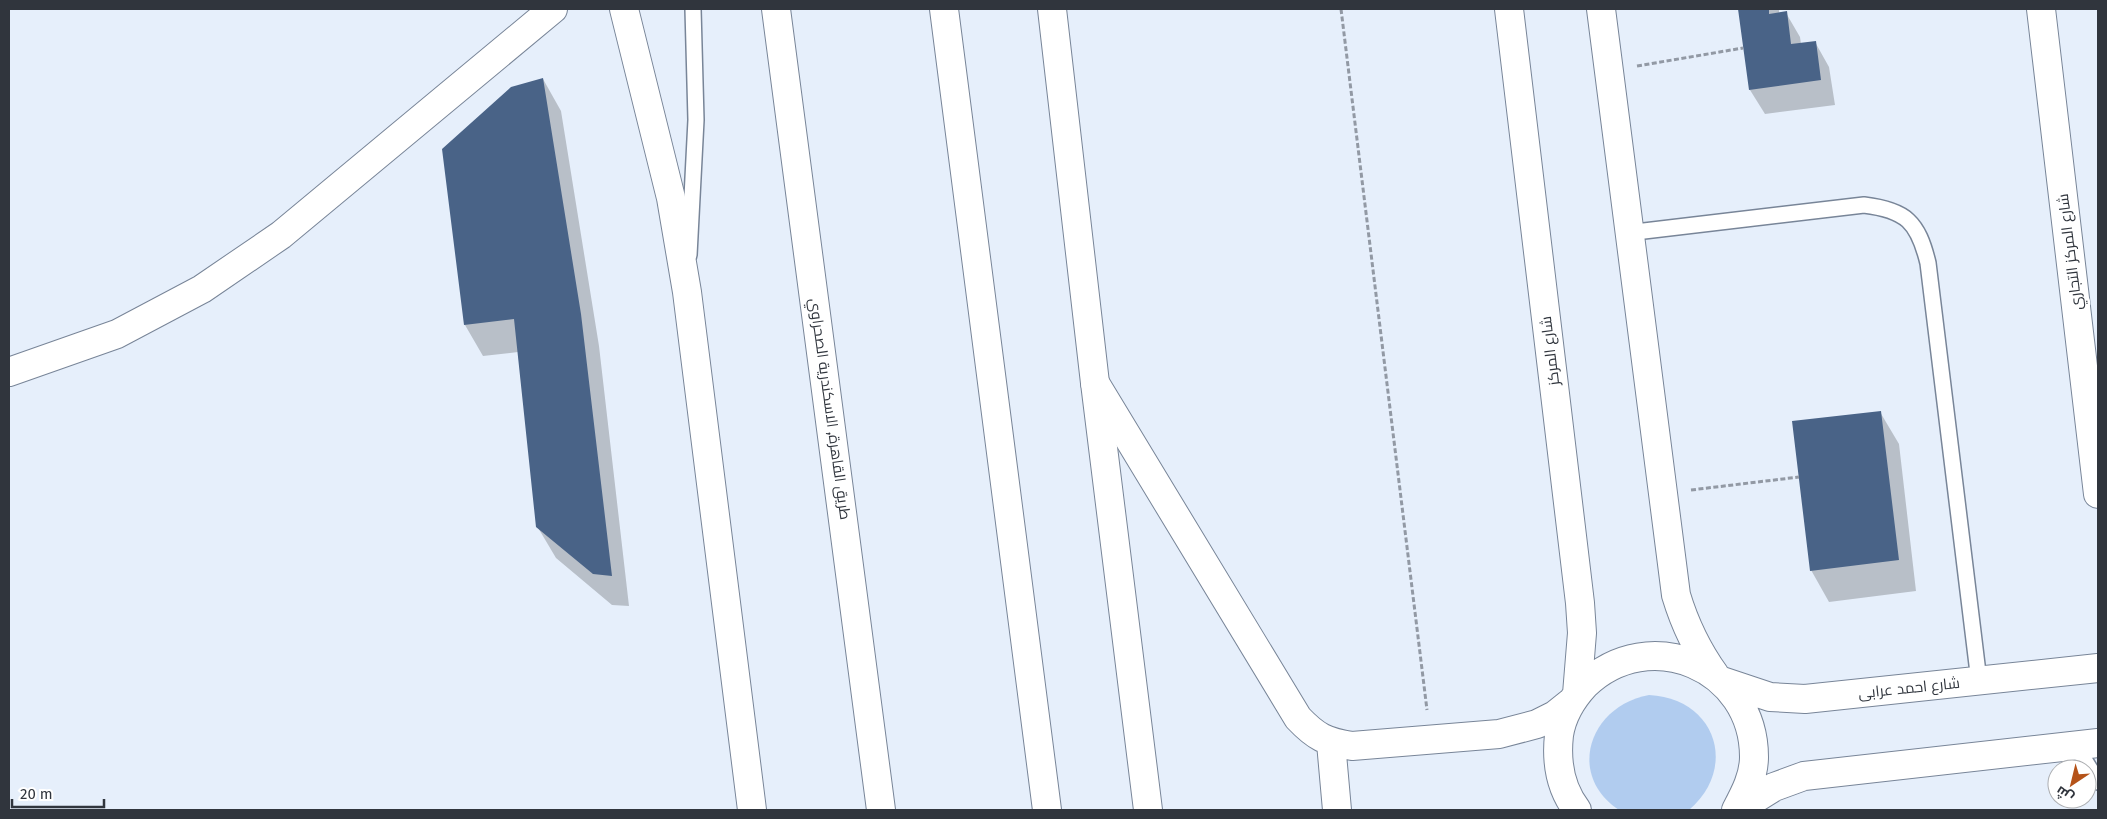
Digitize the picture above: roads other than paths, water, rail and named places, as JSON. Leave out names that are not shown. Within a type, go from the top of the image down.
[{"type":"main road","points":[[9,372],[117,334],[202,289],[281,235],[553,9]]},
{"type":"main road","points":[[624,9],[671,198],[686,292],[752,810]]},
{"type":"main road","name":"طريق القاهرة, الاسكندرية الصحراوي","points":[[776,9],[881,810]]},
{"type":"main road","points":[[944,9],[1047,810]]},
{"type":"main road","points":[[1052,9],[1095,384],[1148,810]]},
{"type":"main road","name":"شارع المركز","points":[[1510,9],[1580,603],[1582,640],[1573,699]]},
{"type":"main road","points":[[1602,9],[1676,595],[1685,624],[1698,651],[1740,703],[1751,729],[1754,758],[1749,786],[1736,810]]},
{"type":"main road","name":"شارع المركز التجاري","points":[[2041,9],[2098,494]]},
{"type":"main road","points":[[1095,384],[1298,718],[1313,733],[1331,743],[1352,746],[1431,741],[1519,730],[1555,715],[1599,672],[1626,659],[1658,655],[1688,660],[1718,678]]},
{"type":"main road","name":"شارع احمد عرابى","points":[[1718,678],[1758,694],[1793,700],[2098,668]]},
{"type":"main road","points":[[1573,699],[1560,727],[1557,752],[1560,777],[1569,801],[1577,810]]},
{"type":"main road","points":[[1331,743],[1336,810]]},
{"type":"main road","points":[[1736,810],[1774,787],[1804,776],[2087,745]]},
{"type":"lane","points":[[686,292],[693,206],[696,120],[693,9]]},
{"type":"lane","points":[[1629,233],[1864,205],[1888,208],[1909,220],[1922,240],[1928,263],[1979,681]]},
{"type":"lane","points":[[2087,745],[2098,782]]}]
